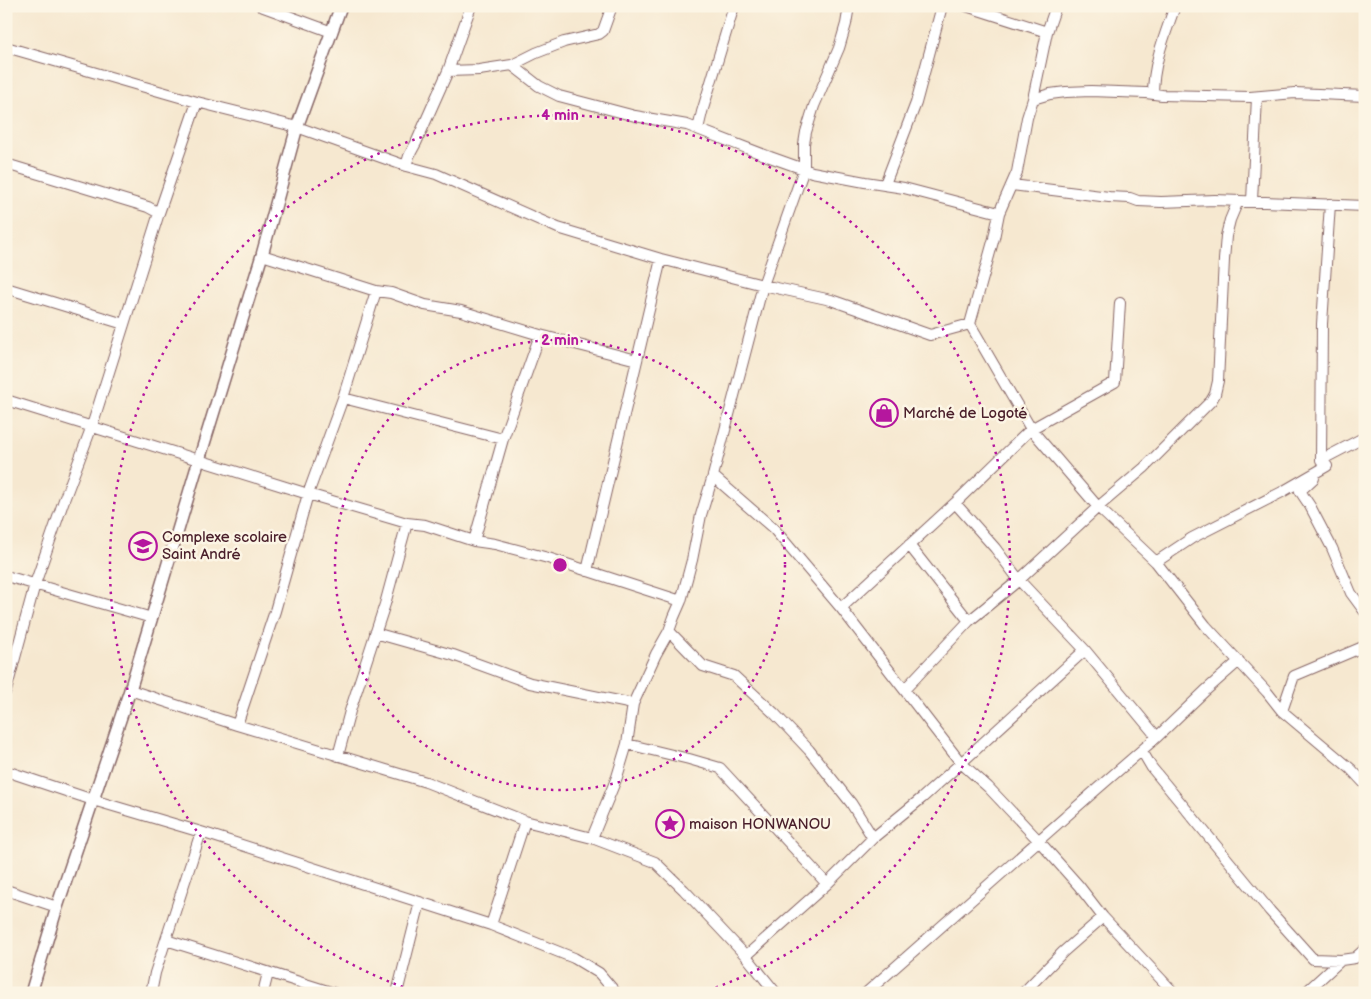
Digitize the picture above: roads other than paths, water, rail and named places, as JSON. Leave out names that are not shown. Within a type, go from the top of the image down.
[{"type":"street","points":[[261,6],[332,32]]},
{"type":"street","points":[[31,993],[57,907],[130,690],[262,255],[297,127],[341,6]]},
{"type":"street","points":[[406,166],[448,71],[471,6]]},
{"type":"street","points":[[448,71],[479,70],[512,65],[564,42],[599,34],[603,31],[612,6]]},
{"type":"street","points":[[698,129],[734,6]]},
{"type":"street","points":[[592,838],[617,777],[627,744],[633,704],[681,601],[701,515],[763,285],[804,169],[806,132],[814,106],[839,48],[849,6]]},
{"type":"street","points":[[885,184],[916,103],[942,6]]},
{"type":"street","points":[[966,6],[1047,32]]},
{"type":"street","points":[[1056,6],[1047,32],[1033,99],[1027,118],[1017,172],[999,213],[970,324],[1030,429],[1098,507],[1156,562],[1206,626],[1282,711],[1365,784]]},
{"type":"street","points":[[1153,94],[1154,73],[1159,51],[1175,6]]},
{"type":"street","points":[[6,46],[197,102],[297,127],[406,166],[436,174],[558,228],[661,259],[831,300],[930,335],[970,324]]},
{"type":"street","points":[[512,65],[539,86],[559,96],[636,116],[687,125],[770,157],[828,176],[885,184],[999,213]]},
{"type":"street","points":[[1033,99],[1058,93],[1091,91],[1257,97],[1295,93],[1365,96]]},
{"type":"street","points":[[1252,201],[1257,97]]},
{"type":"street","points":[[6,691],[35,584],[92,426],[159,213],[197,102]]},
{"type":"street","points":[[6,164],[148,207],[159,213]]},
{"type":"street","points":[[1012,185],[1109,198],[1130,198],[1138,201],[1252,201],[1365,206]]},
{"type":"street","points":[[905,690],[969,622],[1019,580],[1098,507],[1144,468],[1211,401],[1215,394],[1220,363],[1219,346],[1226,236],[1238,201]]},
{"type":"street","points":[[1330,204],[1322,324],[1324,463],[1300,491],[1332,548],[1351,593],[1365,612]]},
{"type":"street","points":[[262,255],[425,305],[461,311],[540,335],[637,360]]},
{"type":"street","points":[[587,571],[661,259]]},
{"type":"street","points":[[6,288],[124,324]]},
{"type":"street","points":[[237,725],[275,611],[308,494],[343,398],[376,290]]},
{"type":"street","points":[[841,608],[955,503],[1030,429],[1115,382],[1120,304]]},
{"type":"street","points":[[474,540],[503,439],[540,335]]},
{"type":"street","points":[[343,398],[503,439]]},
{"type":"street","points":[[6,400],[308,494],[407,523],[425,525],[474,540],[548,558],[681,601]]},
{"type":"street","points":[[1156,562],[1192,538],[1282,492],[1365,437]]},
{"type":"street","points":[[712,476],[774,529],[841,608],[961,764],[988,787],[1039,841],[1079,886],[1103,918],[1174,993]]},
{"type":"street","points":[[955,503],[1019,580],[1085,650],[1157,738]]},
{"type":"street","points":[[338,756],[350,711],[385,604],[407,523]]},
{"type":"street","points":[[909,545],[969,622]]},
{"type":"street","points":[[6,576],[152,618]]},
{"type":"street","points":[[669,630],[703,666],[734,676],[775,714],[827,772],[851,803],[873,838]]},
{"type":"street","points":[[375,633],[453,654],[530,683],[633,704]]},
{"type":"street","points":[[1282,711],[1294,676],[1365,646]]},
{"type":"street","points":[[746,956],[827,884],[873,838],[961,764],[1085,650]]},
{"type":"street","points":[[866,993],[1157,738],[1239,661]]},
{"type":"street","points":[[130,690],[237,725],[426,782],[525,821],[592,838],[655,862],[746,956],[776,993]]},
{"type":"street","points":[[627,744],[720,768],[827,884]]},
{"type":"street","points":[[1142,751],[1152,768],[1313,960],[1355,958],[1365,949]]},
{"type":"street","points":[[6,771],[491,925],[574,958],[598,974],[616,993]]},
{"type":"street","points":[[491,925],[525,821]]},
{"type":"street","points":[[151,993],[155,973],[201,832]]},
{"type":"street","points":[[6,890],[57,907]]},
{"type":"street","points":[[397,993],[420,902]]},
{"type":"street","points":[[1023,993],[1064,952],[1103,918]]},
{"type":"street","points":[[166,940],[334,993]]},
{"type":"street","points":[[1305,993],[1341,960]]},
{"type":"street","points":[[263,993],[268,973]]},
{"type":"place","name":"Marché de Logoté","points":[[884,413]]},
{"type":"place","name":"Complexe scolaire Saint André","points":[[143,546]]},
{"type":"place","name":"maison HONWANOU","points":[[670,824]]}]
